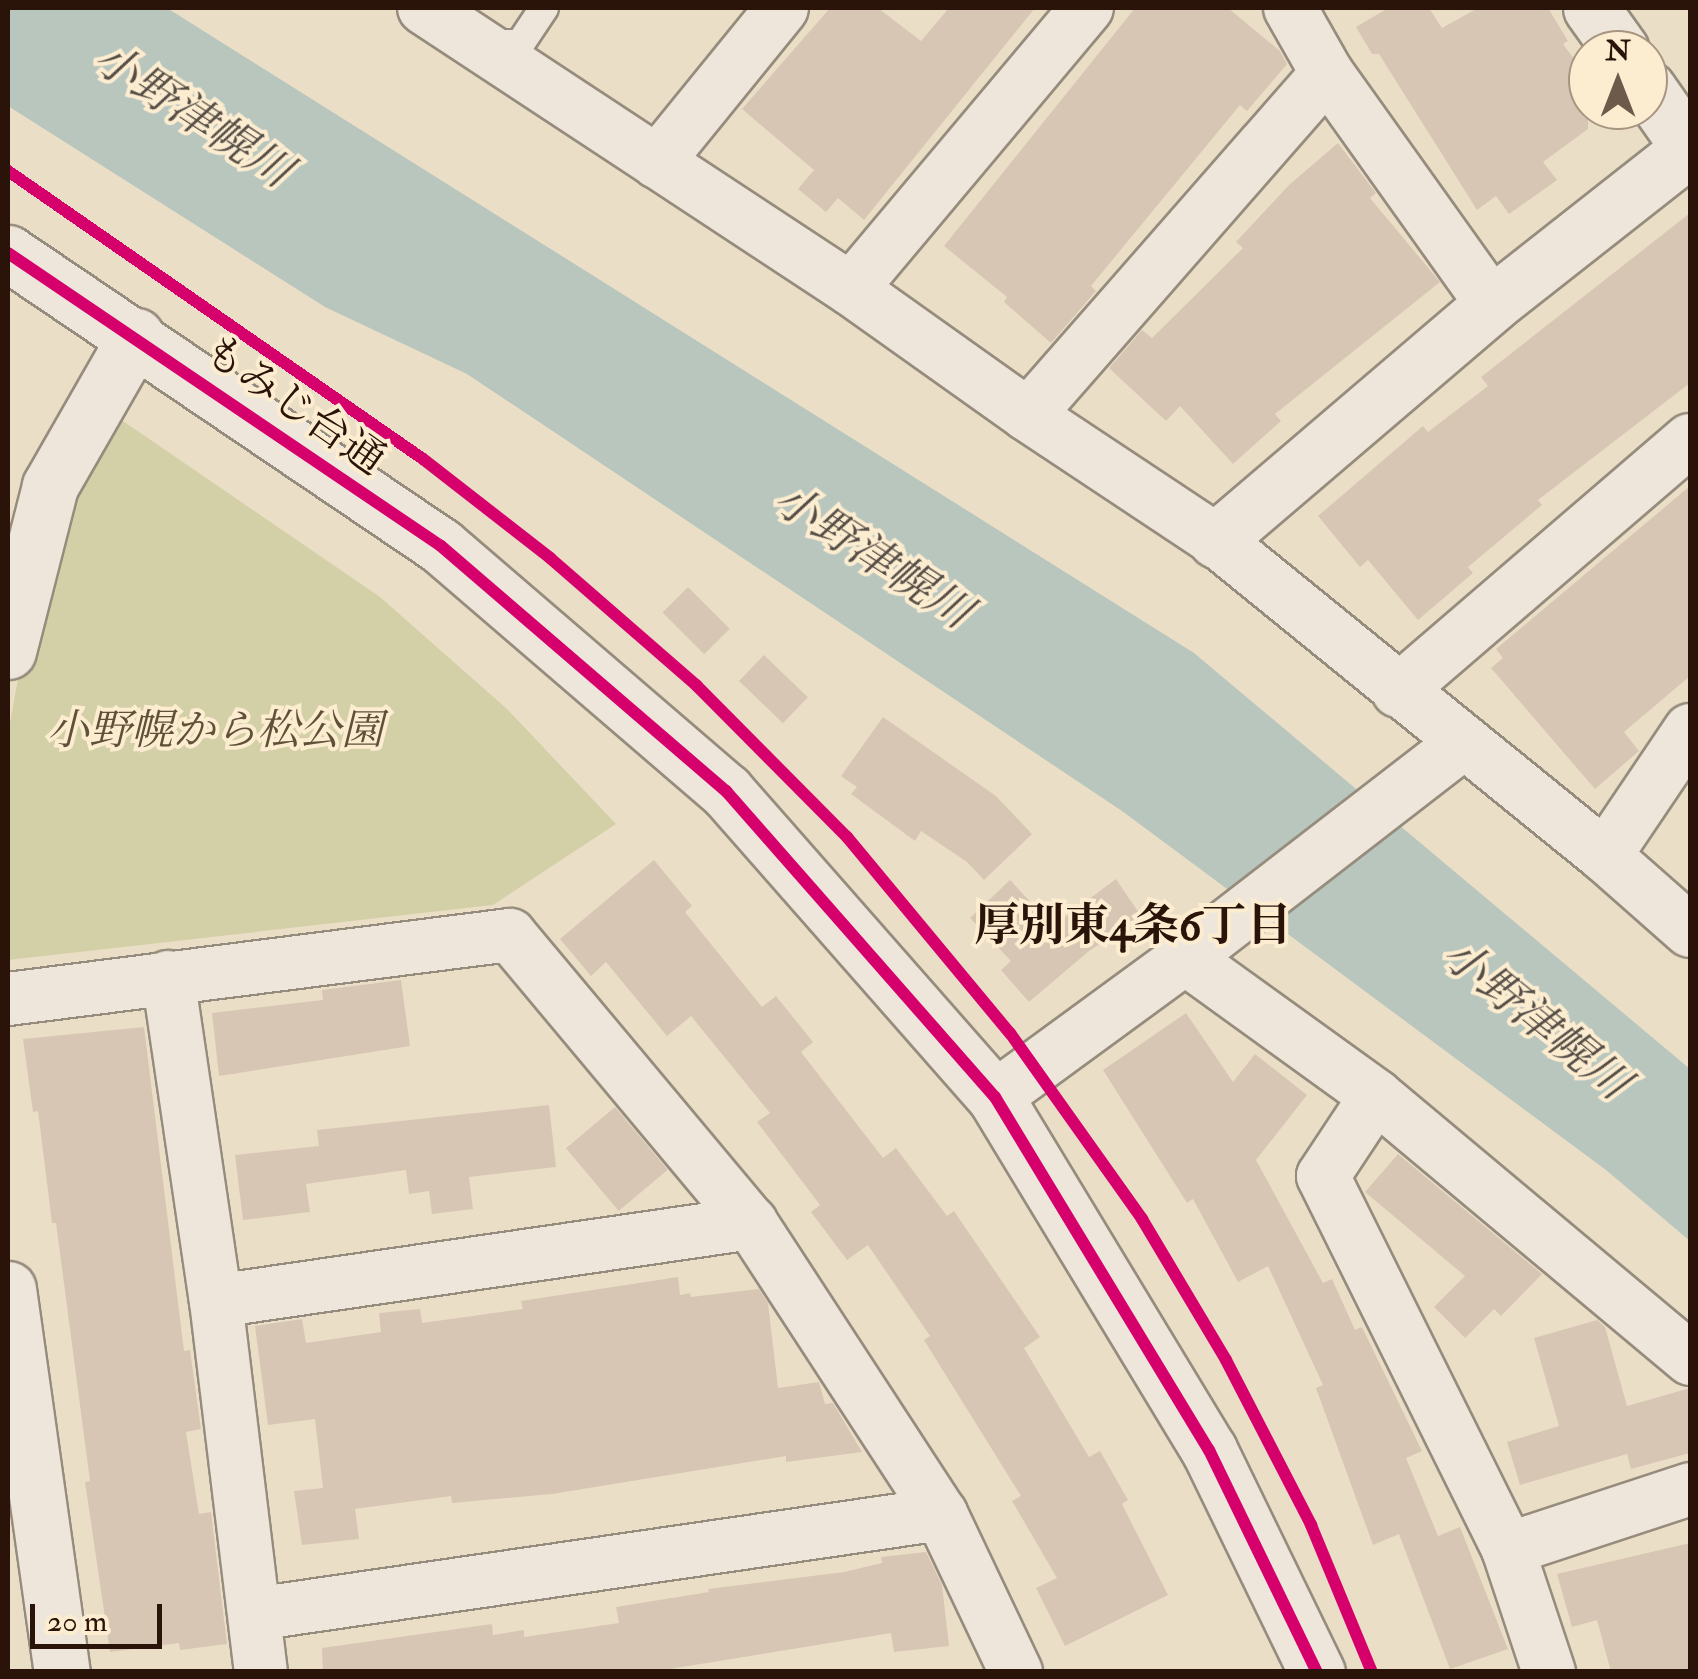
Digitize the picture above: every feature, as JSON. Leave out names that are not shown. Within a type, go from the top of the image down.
[{"type":"street","points":[[424,8],[851,289],[1028,415],[1216,540],[1605,856],[1690,931]]},
{"type":"street","points":[[658,162],[782,8]]},
{"type":"street","points":[[851,289],[1087,8]]},
{"type":"street","points":[[1290,8],[1328,73],[1492,304]]},
{"type":"street","points":[[1591,8],[1607,30]]},
{"type":"street","points":[[1028,415],[1328,73]]},
{"type":"street","points":[[1216,540],[1492,304],[1690,149],[1668,118]]},
{"type":"street","name":"もみじ台通","points":[[8,253],[441,546],[726,792],[996,1097],[1209,1450],[1317,1672]]},
{"type":"street","points":[[8,651],[50,486],[136,336]]},
{"type":"street","points":[[1398,690],[1690,440]]},
{"type":"street","points":[[1605,856],[1690,730]]},
{"type":"street","points":[[996,1097],[1186,958],[1464,742]]},
{"type":"street","points":[[8,998],[510,936],[750,1223],[941,1514],[1016,1672]]},
{"type":"street","points":[[1186,958],[1376,1096],[1690,1358]]},
{"type":"street","points":[[168,977],[216,1300],[261,1672]]},
{"type":"street","points":[[1376,1096],[1322,1176],[1508,1549],[1548,1672]]},
{"type":"street","points":[[216,1300],[750,1223]]},
{"type":"street","points":[[8,1288],[62,1672]]},
{"type":"street","points":[[1508,1549],[1690,1490]]},
{"type":"street","points":[[255,1614],[941,1514]]},
{"type":"lane","points":[[477,42],[520,44],[544,8]]},
{"type":"green space","name":"小野幌から松公園","points":[[120,419],[380,597],[507,709],[616,824],[493,905],[8,960],[8,734],[24,646],[78,492]]},
{"type":"water","name":"小野津幌川","points":[[8,8],[167,8],[1194,653],[1690,1069],[1690,1241],[1606,1170],[1122,811],[467,374],[325,307],[8,106]]},
{"type":"building","points":[[830,8],[878,8],[921,41],[949,8],[1035,8],[864,220],[838,198],[826,212],[798,189],[814,170],[742,109]]},
{"type":"building","points":[[1135,8],[1228,8],[1280,51],[1287,64],[1247,111],[1240,105],[1091,286],[1096,291],[1051,343],[1004,302],[1007,297],[944,246]]},
{"type":"building","points":[[1388,8],[1429,8],[1442,28],[1478,8],[1548,8],[1568,41],[1563,44],[1568,51],[1568,130],[1587,130],[1543,162],[1557,180],[1509,214],[1496,196],[1477,210],[1379,54],[1372,54],[1356,27]]},
{"type":"building","points":[[1338,143],[1376,193],[1370,198],[1440,282],[1275,414],[1281,421],[1233,464],[1180,406],[1166,421],[1109,368],[1142,330],[1152,338],[1243,248],[1236,242],[1289,185]]},
{"type":"building","points":[[1690,213],[1690,383],[1538,500],[1542,505],[1468,567],[1473,573],[1418,620],[1368,560],[1360,567],[1318,516],[1423,426],[1428,432],[1488,386],[1481,377]]},
{"type":"building","points":[[1690,486],[1690,676],[1624,732],[1639,751],[1595,789],[1491,668],[1503,658],[1496,649]]},
{"type":"building","points":[[688,587],[730,629],[704,654],[663,612]]},
{"type":"building","points":[[764,655],[808,697],[783,723],[739,681]]},
{"type":"building","points":[[883,717],[996,796],[1032,834],[984,880],[967,862],[921,831],[915,841],[851,794],[857,787],[841,776]]},
{"type":"building","points":[[654,860],[692,906],[685,912],[762,1007],[776,996],[813,1042],[801,1052],[883,1158],[896,1148],[947,1216],[954,1211],[1040,1337],[1024,1348],[1089,1457],[1100,1451],[1128,1500],[1122,1504],[1168,1595],[1065,1646],[1036,1588],[1057,1578],[1012,1501],[1021,1496],[924,1340],[930,1336],[868,1245],[847,1260],[811,1212],[820,1205],[757,1122],[770,1113],[691,1016],[667,1036],[606,962],[591,976],[560,939]]},
{"type":"building","points":[[1116,879],[1141,916],[1089,951],[1029,1002],[1001,970],[1011,961],[970,918],[1010,880],[1053,926]]},
{"type":"building","points":[[401,980],[410,1046],[219,1076],[212,1013],[323,1000],[322,990]]},
{"type":"building","points":[[1186,1013],[1233,1082],[1255,1054],[1307,1095],[1256,1160],[1323,1283],[1332,1279],[1355,1330],[1362,1327],[1422,1451],[1406,1458],[1438,1536],[1460,1527],[1508,1649],[1450,1669],[1399,1534],[1373,1545],[1316,1388],[1323,1385],[1268,1266],[1238,1282],[1193,1199],[1187,1203],[1103,1070]]},
{"type":"building","points":[[144,1027],[184,1351],[190,1350],[201,1429],[186,1432],[199,1514],[211,1512],[227,1644],[180,1650],[179,1643],[110,1652],[85,1482],[90,1481],[56,1223],[52,1223],[38,1111],[33,1112],[23,1039]]},
{"type":"building","points":[[549,1105],[556,1167],[469,1177],[473,1209],[432,1214],[429,1191],[409,1194],[406,1170],[306,1184],[310,1212],[243,1220],[235,1155],[319,1146],[317,1130]]},
{"type":"building","points":[[615,1107],[668,1170],[619,1211],[566,1148]]},
{"type":"building","points":[[1398,1154],[1542,1274],[1501,1316],[1494,1309],[1465,1338],[1434,1307],[1465,1276],[1365,1192]]},
{"type":"building","points":[[678,1277],[680,1295],[690,1293],[691,1297],[759,1289],[768,1303],[778,1388],[819,1382],[825,1404],[833,1403],[862,1452],[786,1462],[786,1456],[552,1494],[452,1503],[451,1496],[355,1509],[359,1539],[302,1545],[294,1491],[323,1488],[315,1419],[268,1425],[255,1326],[302,1319],[306,1343],[381,1332],[379,1313],[420,1309],[422,1323],[523,1309],[521,1301]]},
{"type":"building","points":[[1597,1320],[1605,1327],[1627,1406],[1690,1388],[1690,1453],[1631,1469],[1627,1454],[1520,1485],[1507,1442],[1559,1426],[1534,1338]]},
{"type":"building","points":[[1690,1543],[1690,1672],[1611,1672],[1597,1620],[1572,1627],[1557,1574]]},
{"type":"building","points":[[926,1552],[942,1585],[949,1646],[894,1652],[891,1633],[651,1672],[323,1672],[322,1648],[492,1624],[493,1635],[524,1630],[524,1637],[619,1623],[616,1607],[709,1592],[708,1589],[844,1572],[882,1563],[881,1557]]},
{"type":"cycle path","points":[[8,171],[423,459],[550,558],[696,685],[847,837],[1010,1033],[1142,1219],[1226,1360],[1311,1525],[1372,1672]]},
{"type":"cycle path","points":[[8,253],[441,546],[726,791],[995,1097],[1209,1450],[1317,1672]]},
{"type":"district","name":"厚別東4条6丁目","points":[[1133,927]]}]
